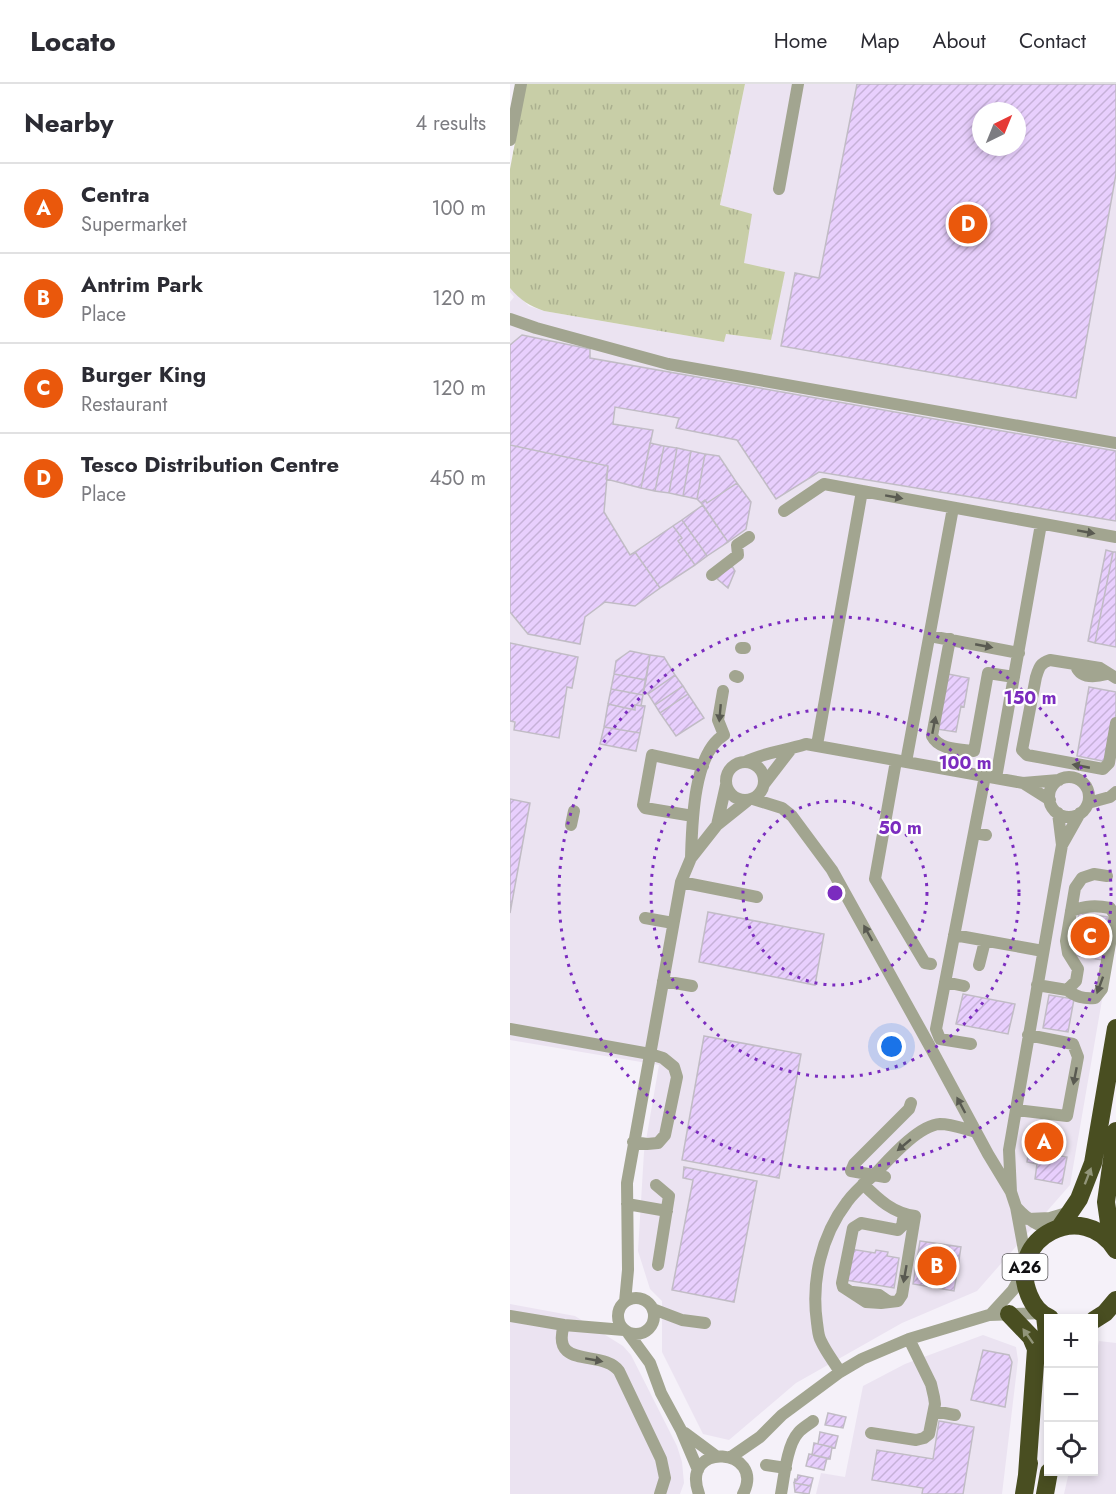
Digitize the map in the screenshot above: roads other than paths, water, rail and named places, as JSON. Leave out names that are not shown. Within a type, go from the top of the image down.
[{"type":"highway","name":"A26","points":[[1044,1314],[1031,1301],[1025,1286],[1025,1266],[1028,1255],[1036,1242],[1057,1228],[1079,1199],[1093,1163],[1116,1028]]},
{"type":"highway","points":[[1114,1247],[1106,1202],[1116,1131]]},
{"type":"highway","points":[[1057,1228],[1075,1225],[1090,1228],[1104,1236],[1114,1247]]},
{"type":"highway","points":[[1098,1317],[1116,1300]]},
{"type":"highway","points":[[1000,1314],[1031,1337],[1036,1349],[1027,1476]]},
{"type":"highway","points":[[1024,1494],[1045,1368]]},
{"type":"highway","points":[[1045,1494],[1048,1476]]},
{"type":"street","points":[[510,140],[520,84]]},
{"type":"street","points":[[779,189],[798,84]]},
{"type":"street","points":[[510,320],[668,364],[1116,443]]},
{"type":"street","points":[[784,510],[824,484],[1116,537]]},
{"type":"street","points":[[817,745],[862,491]]},
{"type":"street","points":[[931,964],[925,963],[875,879],[930,636],[953,508]]},
{"type":"street","points":[[1041,524],[1014,677],[1021,715],[1022,750],[1024,753],[1100,770],[1109,763],[1116,723]]},
{"type":"street","points":[[712,574],[738,555],[737,545],[749,537]]},
{"type":"street","points":[[930,636],[1019,653]]},
{"type":"street","points":[[950,639],[932,736],[935,743],[974,752],[988,673],[1014,677]]},
{"type":"street","points":[[971,1044],[940,1039],[936,1029],[954,935],[974,863],[991,777],[1043,662],[1050,660],[1076,666],[1100,668],[1112,676]]},
{"type":"street","points":[[691,858],[693,816],[703,766],[710,748],[724,735],[718,720],[723,691]]},
{"type":"street","points":[[717,825],[728,772],[732,767],[772,751],[791,749],[806,744],[1023,783],[1070,777],[1082,782],[1088,791],[1084,808],[1062,845]]},
{"type":"street","points":[[698,1470],[681,1430],[661,1393],[650,1364],[619,1322],[628,1270],[627,1183],[681,882],[691,858],[717,825],[762,790],[764,784],[791,749]]},
{"type":"street","points":[[693,816],[643,805],[652,755],[703,766]]},
{"type":"street","points":[[745,762],[757,766],[761,771],[764,784]]},
{"type":"street","points":[[1059,780],[1051,789],[1050,800],[1058,813],[1068,816],[1116,792]]},
{"type":"street","points":[[1023,783],[1050,800]]},
{"type":"street","points":[[726,785],[731,795],[736,798],[782,808],[792,816],[832,870],[1011,1192],[1016,1207],[1025,1266],[1000,1314]]},
{"type":"street","points":[[571,825],[574,811]]},
{"type":"street","points":[[1011,1192],[1009,1150],[1062,845],[1058,813]]},
{"type":"street","points":[[1067,990],[1076,981],[1078,969],[1068,953],[1066,941],[1075,888],[1082,878],[1095,874],[1107,876]]},
{"type":"street","points":[[681,882],[757,897]]},
{"type":"street","points":[[1037,985],[1067,990],[1086,999],[1095,998],[1102,989],[1115,915],[1110,908],[1096,905],[1088,905],[1071,911]]},
{"type":"street","points":[[645,918],[673,923]]},
{"type":"street","points":[[954,935],[1043,951]]},
{"type":"street","points":[[979,965],[985,941]]},
{"type":"street","points":[[663,981],[692,986]]},
{"type":"street","points":[[945,982],[964,986]]},
{"type":"street","points":[[510,1029],[650,1054],[663,1058],[674,1067],[676,1077],[665,1135],[658,1143],[633,1142]]},
{"type":"street","points":[[1016,1110],[1067,1116],[1078,1057],[1073,1044],[1028,1035]]},
{"type":"street","points":[[879,1176],[851,1171],[854,1164],[909,1108],[911,1103]]},
{"type":"street","points":[[840,1372],[820,1340],[816,1310],[816,1284],[826,1239],[843,1199],[863,1184],[879,1176],[910,1140],[932,1125],[953,1126],[976,1132]]},
{"type":"street","points":[[863,1184],[888,1206],[910,1215]]},
{"type":"street","points":[[656,1185],[669,1196],[658,1265]]},
{"type":"street","points":[[627,1204],[667,1211]]},
{"type":"street","points":[[1016,1207],[1027,1219],[1040,1226],[1057,1228]]},
{"type":"street","points":[[1027,1219],[1050,1218],[1070,1212]]},
{"type":"street","points":[[910,1215],[902,1295],[898,1301],[881,1304],[866,1302],[843,1287],[853,1228],[861,1223],[898,1230],[910,1215]]},
{"type":"street","points":[[628,1270],[642,1299],[653,1309],[682,1320],[705,1323]]},
{"type":"street","points":[[585,1326],[622,1307],[630,1299],[642,1299]]},
{"type":"street","points":[[650,1364],[653,1309]]},
{"type":"street","points":[[699,1494],[696,1478],[698,1470],[708,1459],[716,1456],[731,1457],[760,1437],[782,1416],[840,1372],[862,1359],[909,1339],[1000,1314],[1044,1316]]},
{"type":"street","points":[[510,1316],[564,1325],[626,1331],[639,1335],[651,1328],[682,1320]]},
{"type":"street","points":[[564,1325],[561,1340],[565,1349],[579,1357],[613,1365],[619,1371],[664,1468],[665,1478],[660,1494]]},
{"type":"street","points":[[871,1433],[916,1440],[929,1434],[935,1404],[931,1384],[909,1339]]},
{"type":"street","points":[[934,1411],[955,1415]]},
{"type":"street","points":[[781,1494],[794,1439],[813,1421]]},
{"type":"street","points":[[681,1430],[716,1456]]},
{"type":"street","points":[[746,1490],[743,1468],[760,1437]]},
{"type":"street","points":[[731,1457],[743,1468]]},
{"type":"street","points":[[766,1465],[786,1468]]},
{"type":"place","name":"Tesco Distribution Centre","points":[[968,224]]},
{"type":"place","name":"Burger King","points":[[1090,936]]},
{"type":"place","name":"Centra","points":[[1044,1142]]},
{"type":"place","name":"Antrim Park","points":[[937,1266]]}]
